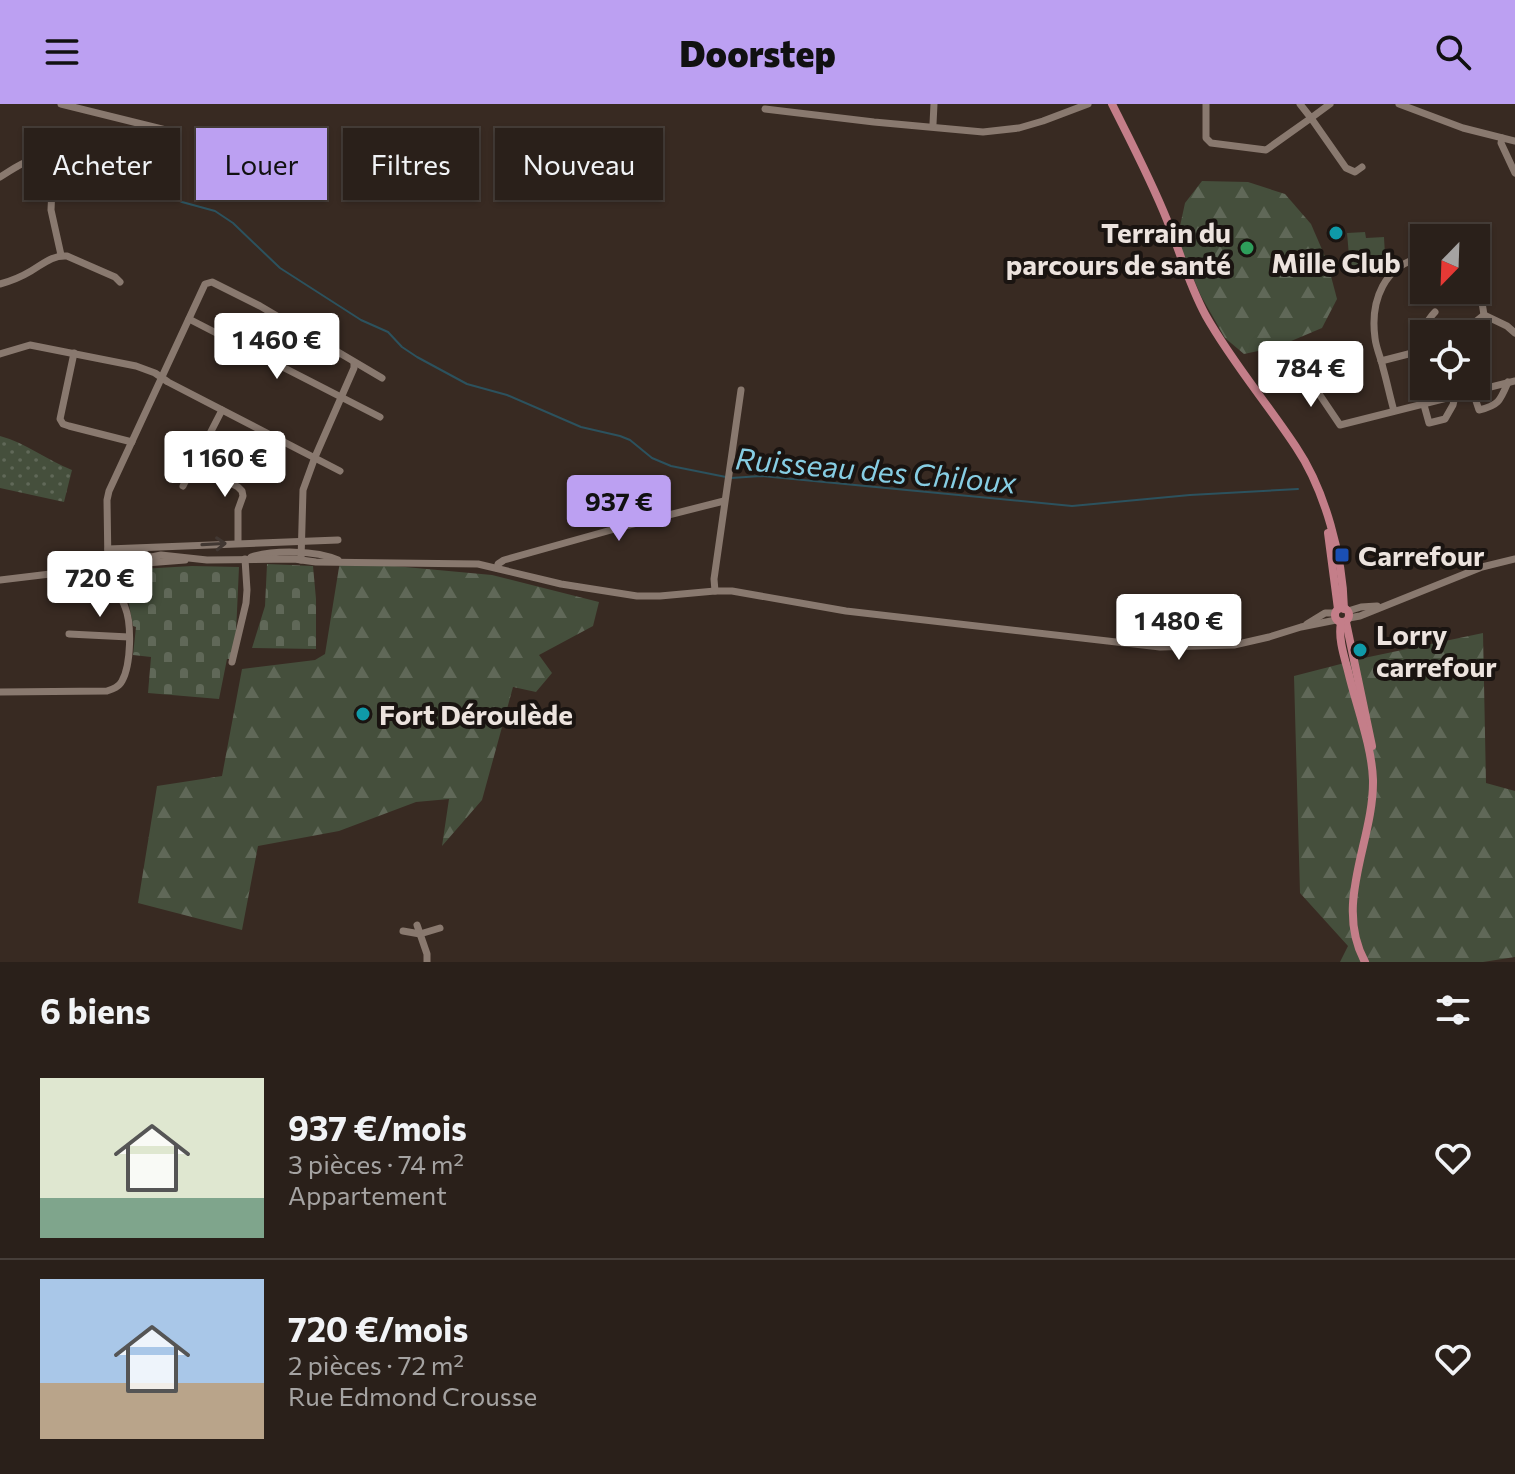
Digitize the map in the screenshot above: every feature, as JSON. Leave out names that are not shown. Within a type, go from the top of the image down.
[{"type":"main road","points":[[1112,104],[1146,171],[1205,315],[1297,448],[1325,508],[1342,616],[1339,628],[1343,652],[1372,773],[1372,797],[1352,911],[1358,949],[1366,962]]},
{"type":"street","points":[[61,104],[158,128]]},
{"type":"street","points":[[933,124],[934,104]]},
{"type":"street","points":[[765,109],[983,132],[1019,128],[1088,104]]},
{"type":"street","points":[[1206,104],[1207,142],[1266,150],[1330,104]]},
{"type":"street","points":[[1300,104],[1346,168],[1355,172],[1362,167]]},
{"type":"street","points":[[1399,104],[1463,128],[1515,141]]},
{"type":"street","points":[[1502,138],[1501,143],[1515,171]]},
{"type":"street","points":[[0,177],[28,160],[45,159],[53,165],[51,210],[61,255]]},
{"type":"street","points":[[0,284],[61,255],[115,277],[120,282]]},
{"type":"street","points":[[1394,411],[1375,339],[1375,321],[1378,294],[1385,280],[1410,261]]},
{"type":"street","points":[[0,692],[107,691],[121,683],[129,637],[126,608],[108,566],[107,495],[205,284],[212,282],[260,306],[382,378]]},
{"type":"street","points":[[1483,304],[1484,315]]},
{"type":"street","points":[[1429,320],[1435,312]]},
{"type":"street","points":[[190,315],[342,393],[380,417]]},
{"type":"street","points":[[1484,315],[1515,333]]},
{"type":"street","points":[[1478,320],[1484,315]]},
{"type":"street","points":[[0,354],[30,345],[136,366],[155,373],[340,471]]},
{"type":"street","points":[[74,353],[60,419],[63,424],[132,442]]},
{"type":"street","points":[[1381,361],[1410,353]]},
{"type":"street","points":[[301,556],[303,494],[354,363]]},
{"type":"street","points":[[1307,376],[1340,425],[1441,400]]},
{"type":"street","points":[[1490,388],[1512,382]]},
{"type":"street","points":[[1476,400],[1479,410],[1494,406],[1512,382]]},
{"type":"street","points":[[715,591],[724,501],[741,390]]},
{"type":"street","points":[[1424,405],[1429,423],[1445,419],[1454,400]]},
{"type":"street","points":[[183,486],[222,410]]},
{"type":"street","points":[[195,464],[242,491],[243,498],[238,510],[238,543]]},
{"type":"street","points":[[497,568],[504,560],[724,501]]},
{"type":"street","points":[[108,549],[338,540]]},
{"type":"street","points":[[0,580],[120,564],[199,559],[224,561],[301,556],[316,562],[478,564],[561,584],[637,596],[715,591],[745,593],[846,611],[1138,645],[1201,647],[1234,645],[1269,637],[1301,627],[1325,613],[1360,616],[1482,567],[1515,559]]},
{"type":"street","points":[[232,662],[246,603],[245,559]]},
{"type":"street","points":[[1342,616],[1361,607],[1383,606]]},
{"type":"street","points":[[69,634],[129,637]]},
{"type":"street","points":[[403,931],[440,928]]},
{"type":"street","points":[[419,930],[427,962]]},
{"type":"green space","points":[[1202,181],[1248,182],[1285,194],[1311,224],[1327,261],[1337,299],[1322,328],[1277,347],[1244,354],[1225,338],[1201,296],[1177,240],[1185,203]]},
{"type":"green space","points":[[1365,232],[1366,238],[1384,237],[1386,272],[1367,273],[1367,267],[1350,268],[1347,233]]},
{"type":"green space","points":[[0,436],[72,470],[64,502],[0,488]]},
{"type":"green space","points":[[340,561],[492,575],[599,602],[593,626],[539,655],[552,673],[536,692],[513,687],[482,800],[442,846],[449,799],[416,802],[339,831],[258,846],[242,930],[138,903],[157,786],[222,776],[242,669],[315,660],[325,654]]},
{"type":"green space","points":[[267,564],[313,566],[316,649],[252,648],[265,606]]},
{"type":"green space","points":[[239,567],[236,633],[219,699],[148,693],[151,657],[133,655],[136,627],[133,626],[129,604],[115,572],[140,573],[140,569]]},
{"type":"green space","points":[[1483,633],[1486,783],[1515,791],[1515,957],[1483,962],[1340,962],[1348,946],[1300,893],[1294,676]]},
{"type":"waterway","name":"Ruisseau des Chiloux","points":[[178,200],[215,211],[233,223],[280,268],[361,320],[388,332],[417,357],[467,384],[507,395],[581,427],[630,440],[652,458],[671,466],[731,478],[761,476],[1072,506],[1298,489]]},
{"type":"place","name":"Mille Club","points":[[1336,233]]},
{"type":"place","name":"Terrain du parcours de santé","points":[[1247,248]]},
{"type":"place","name":"Carrefour","points":[[1342,555]]},
{"type":"place","name":"Lorry carrefour","points":[[1360,650]]},
{"type":"place","name":"Fort Déroulède","points":[[363,714]]}]
